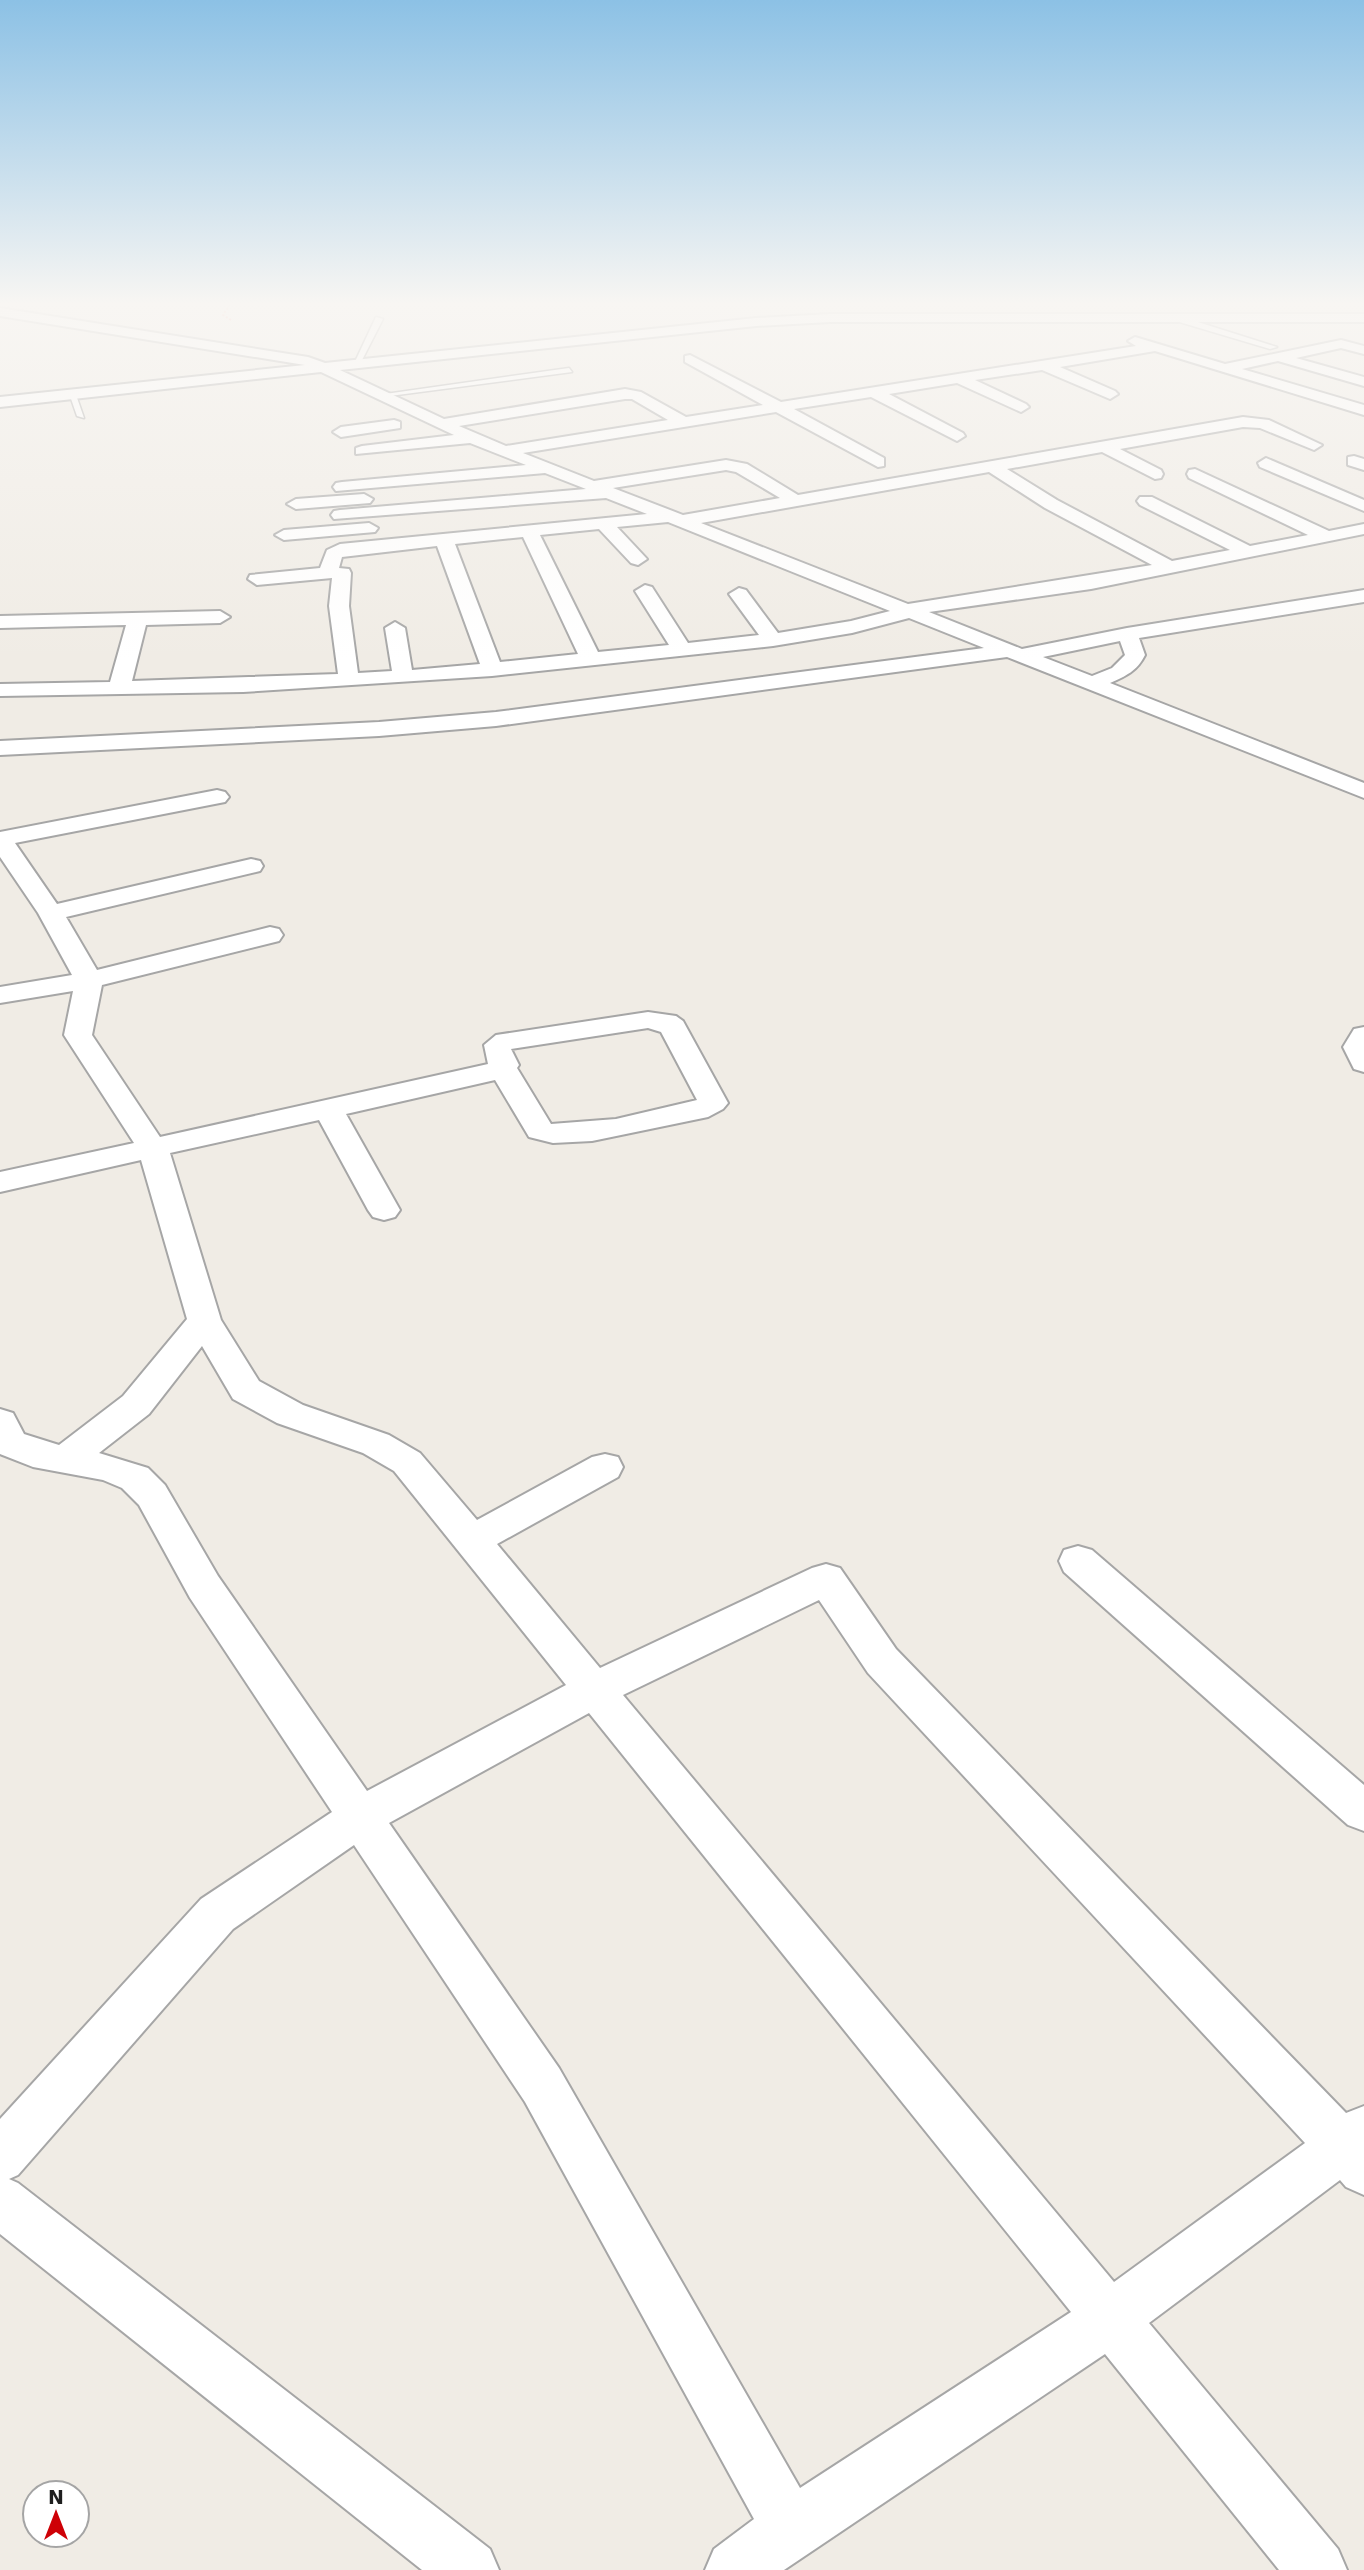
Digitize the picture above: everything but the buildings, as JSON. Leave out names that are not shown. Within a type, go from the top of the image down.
[{"type":"street","points":[[341,432],[444,421]]},
{"type":"street","points":[[505,451],[688,421]]},
{"type":"street","points":[[803,421],[878,462]]},
{"type":"street","points":[[929,421],[957,436]]},
{"type":"street","points":[[437,422],[906,611],[1364,791]]},
{"type":"street","points":[[257,579],[328,573],[334,554],[340,550],[676,519],[796,501],[1250,422],[1263,423],[1314,445]]},
{"type":"street","points":[[362,451],[473,438]]},
{"type":"street","points":[[1105,447],[1155,474]]},
{"type":"street","points":[[523,458],[346,479],[549,468]]},
{"type":"street","points":[[1266,463],[1364,506]]},
{"type":"street","points":[[594,486],[296,511],[594,486],[726,465],[741,468],[796,501]]},
{"type":"street","points":[[993,467],[1051,504],[1169,567]]},
{"type":"street","points":[[1195,474],[1328,537]]},
{"type":"street","points":[[1146,501],[1250,553]]},
{"type":"street","points":[[284,535],[643,506]]},
{"type":"street","points":[[605,525],[638,559]]},
{"type":"street","points":[[0,690],[349,681],[492,670],[773,640],[852,627],[906,611],[1055,589],[1364,529]]},
{"type":"street","points":[[530,533],[591,659]]},
{"type":"street","points":[[444,540],[467,592],[492,670]]},
{"type":"street","points":[[342,573],[338,606],[349,681]]},
{"type":"street","points":[[645,591],[682,649]]},
{"type":"street","points":[[739,594],[773,640]]},
{"type":"street","points":[[1129,640],[1364,596]]},
{"type":"street","points":[[0,748],[379,729],[496,719],[1008,650],[1129,640],[1341,614],[1364,616]]},
{"type":"street","points":[[0,622],[220,617]]},
{"type":"street","points":[[119,689],[138,618]]},
{"type":"street","points":[[395,628],[403,677]]},
{"type":"street","points":[[1093,683],[1130,664],[1135,655],[1129,640]]},
{"type":"street","points":[[0,761],[51,746]]},
{"type":"street","points":[[216,797],[0,839],[51,913],[89,980],[78,1035],[153,1149],[204,1320],[246,1390],[290,1414],[396,1454],[594,1690],[1317,2570]]},
{"type":"street","points":[[51,913],[251,866]]},
{"type":"street","points":[[0,995],[89,980],[270,935]]},
{"type":"street","points":[[657,1020],[673,1027],[712,1096],[713,1103],[697,1111],[571,1134],[549,1135],[540,1131],[503,1069],[505,1065],[497,1049],[498,1045],[506,1041],[657,1020]]},
{"type":"street","points":[[1364,1035],[1357,1047],[1364,1063]]},
{"type":"street","points":[[0,1182],[503,1069]]},
{"type":"street","points":[[329,1110],[384,1209]]},
{"type":"street","points":[[66,1459],[136,1405],[204,1320]]},
{"type":"street","points":[[4,1438],[33,1454],[109,1468],[135,1478],[152,1495],[204,1587],[542,2085],[792,2528]]},
{"type":"street","points":[[471,1541],[605,1467]]},
{"type":"street","points":[[1079,1562],[1364,1812]]},
{"type":"street","points":[[0,2157],[217,1914],[361,1816],[594,1690],[826,1579],[881,1661],[1357,2149],[1109,2319],[792,2528],[735,2570]]},
{"type":"street","points":[[0,2202],[469,2570]]}]
